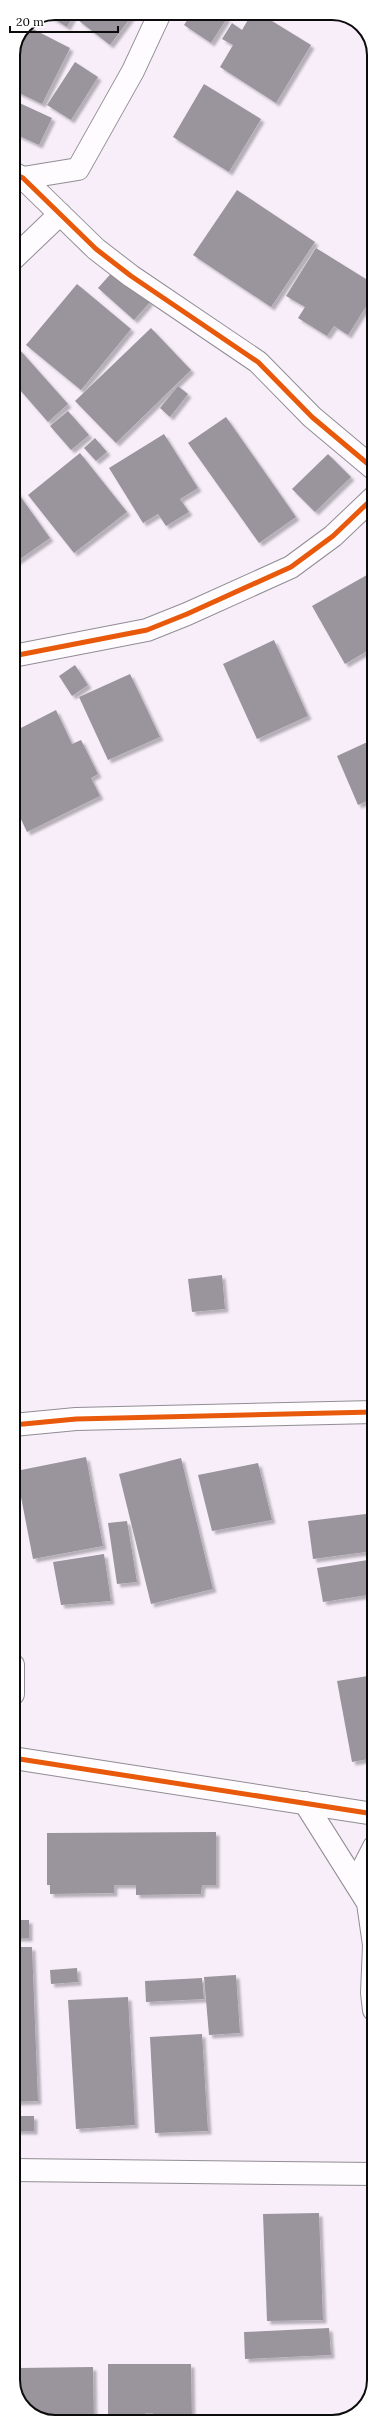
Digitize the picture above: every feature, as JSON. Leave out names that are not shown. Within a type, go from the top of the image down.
[{"type":"street","points":[[20,176],[78,169],[133,71],[157,20]]},
{"type":"street","points":[[20,178],[96,249],[131,276],[258,362],[312,417],[367,463]]},
{"type":"street","points":[[20,252],[60,214]]},
{"type":"street","points":[[20,655],[147,630],[187,614],[291,567],[333,536],[367,504]]},
{"type":"street","points":[[20,1424],[76,1419],[367,1412]]},
{"type":"street","points":[[20,1759],[367,1813]]},
{"type":"street","points":[[305,1803],[367,1901]]},
{"type":"street","points":[[356,1882],[367,1861]]},
{"type":"street","points":[[20,2170],[367,2174]]},
{"type":"building","points":[[56,20],[71,20],[67,27]]},
{"type":"building","points":[[78,20],[129,20],[110,45]]},
{"type":"building","points":[[187,20],[226,20],[211,43],[184,25]]},
{"type":"building","points":[[248,20],[270,20],[311,45],[276,103],[220,67],[233,45],[222,39],[232,23],[242,30]]},
{"type":"building","points":[[32,29],[70,48],[42,104],[20,93],[21,48],[26,35]]},
{"type":"building","points":[[75,62],[98,77],[71,120],[47,105]]},
{"type":"building","points":[[204,84],[261,119],[229,172],[173,137]]},
{"type":"building","points":[[20,103],[52,118],[39,145],[20,136]]},
{"type":"building","points":[[237,190],[315,242],[271,307],[193,255]]},
{"type":"building","points":[[316,248],[367,280],[367,305],[348,335],[334,326],[327,336],[298,318],[305,307],[286,296]]},
{"type":"building","points":[[115,269],[150,302],[134,320],[98,288]]},
{"type":"building","points":[[77,284],[131,329],[81,390],[26,345]]},
{"type":"building","points":[[151,328],[191,370],[116,443],[75,401]]},
{"type":"building","points":[[20,350],[68,404],[48,422],[20,390]]},
{"type":"building","points":[[178,386],[188,394],[170,417],[160,408]]},
{"type":"building","points":[[68,411],[89,435],[71,450],[50,426]]},
{"type":"building","points":[[226,417],[296,517],[259,543],[188,443]]},
{"type":"building","points":[[164,434],[198,488],[180,499],[189,512],[166,526],[158,514],[143,523],[109,468]]},
{"type":"building","points":[[95,438],[107,452],[96,461],[84,448]]},
{"type":"building","points":[[80,453],[127,512],[74,553],[28,495]]},
{"type":"building","points":[[328,454],[351,477],[315,512],[292,489]]},
{"type":"building","points":[[20,496],[50,538],[20,559]]},
{"type":"building","points":[[367,575],[367,651],[345,664],[312,606]]},
{"type":"building","points":[[274,640],[308,716],[257,739],[223,664]]},
{"type":"building","points":[[75,665],[88,685],[72,696],[59,676]]},
{"type":"building","points":[[130,674],[160,737],[108,760],[79,697]]},
{"type":"building","points":[[56,710],[72,744],[81,740],[98,774],[91,778],[100,796],[27,832],[20,817],[20,728]]},
{"type":"building","points":[[367,742],[367,801],[358,805],[337,756]]},
{"type":"building","points":[[222,1275],[225,1309],[192,1312],[188,1279]]},
{"type":"building","points":[[86,1457],[103,1546],[33,1559],[20,1492],[20,1470]]},
{"type":"building","points":[[181,1458],[213,1589],[151,1604],[119,1474]]},
{"type":"building","points":[[258,1463],[272,1520],[212,1531],[198,1475]]},
{"type":"building","points":[[367,1514],[367,1552],[313,1559],[308,1521]]},
{"type":"building","points":[[127,1521],[137,1582],[117,1584],[108,1523]]},
{"type":"building","points":[[104,1554],[111,1601],[61,1605],[53,1562]]},
{"type":"building","points":[[367,1560],[367,1595],[323,1602],[317,1568]]},
{"type":"building","points":[[367,1676],[367,1759],[352,1762],[337,1681]]},
{"type":"building","points":[[216,1832],[216,1885],[202,1885],[201,1894],[136,1895],[136,1885],[114,1885],[114,1893],[50,1894],[50,1885],[47,1885],[47,1833]]},
{"type":"building","points":[[20,1920],[29,1920],[29,1938],[20,1938]]},
{"type":"building","points":[[20,1947],[32,1947],[38,2101],[20,2102]]},
{"type":"building","points":[[77,1968],[78,1982],[51,1984],[50,1970]]},
{"type":"building","points":[[236,1975],[240,2033],[209,2035],[204,1977]]},
{"type":"building","points":[[202,1978],[204,1999],[146,2002],[145,1981]]},
{"type":"building","points":[[128,1997],[135,2125],[76,2129],[68,2000]]},
{"type":"building","points":[[202,2034],[208,2131],[155,2133],[150,2037]]},
{"type":"building","points":[[20,2116],[34,2116],[34,2131],[20,2131]]},
{"type":"building","points":[[319,2213],[323,2320],[267,2321],[263,2214]]},
{"type":"building","points":[[329,2328],[331,2355],[245,2359],[244,2332]]},
{"type":"building","points":[[108,2364],[191,2364],[192,2415],[153,2415],[153,2413],[145,2413],[145,2415],[108,2415]]},
{"type":"building","points":[[93,2367],[94,2415],[52,2415],[35,2409],[27,2401],[22,2391],[20,2385],[20,2368]]},
{"type":"cycle path","points":[[20,176],[96,249],[131,276],[258,362],[312,417],[367,463]]},
{"type":"cycle path","points":[[20,655],[147,630],[187,614],[291,567],[333,536],[367,504]]},
{"type":"cycle path","points":[[20,1424],[76,1419],[367,1412]]},
{"type":"cycle path","points":[[20,1759],[367,1813]]}]
